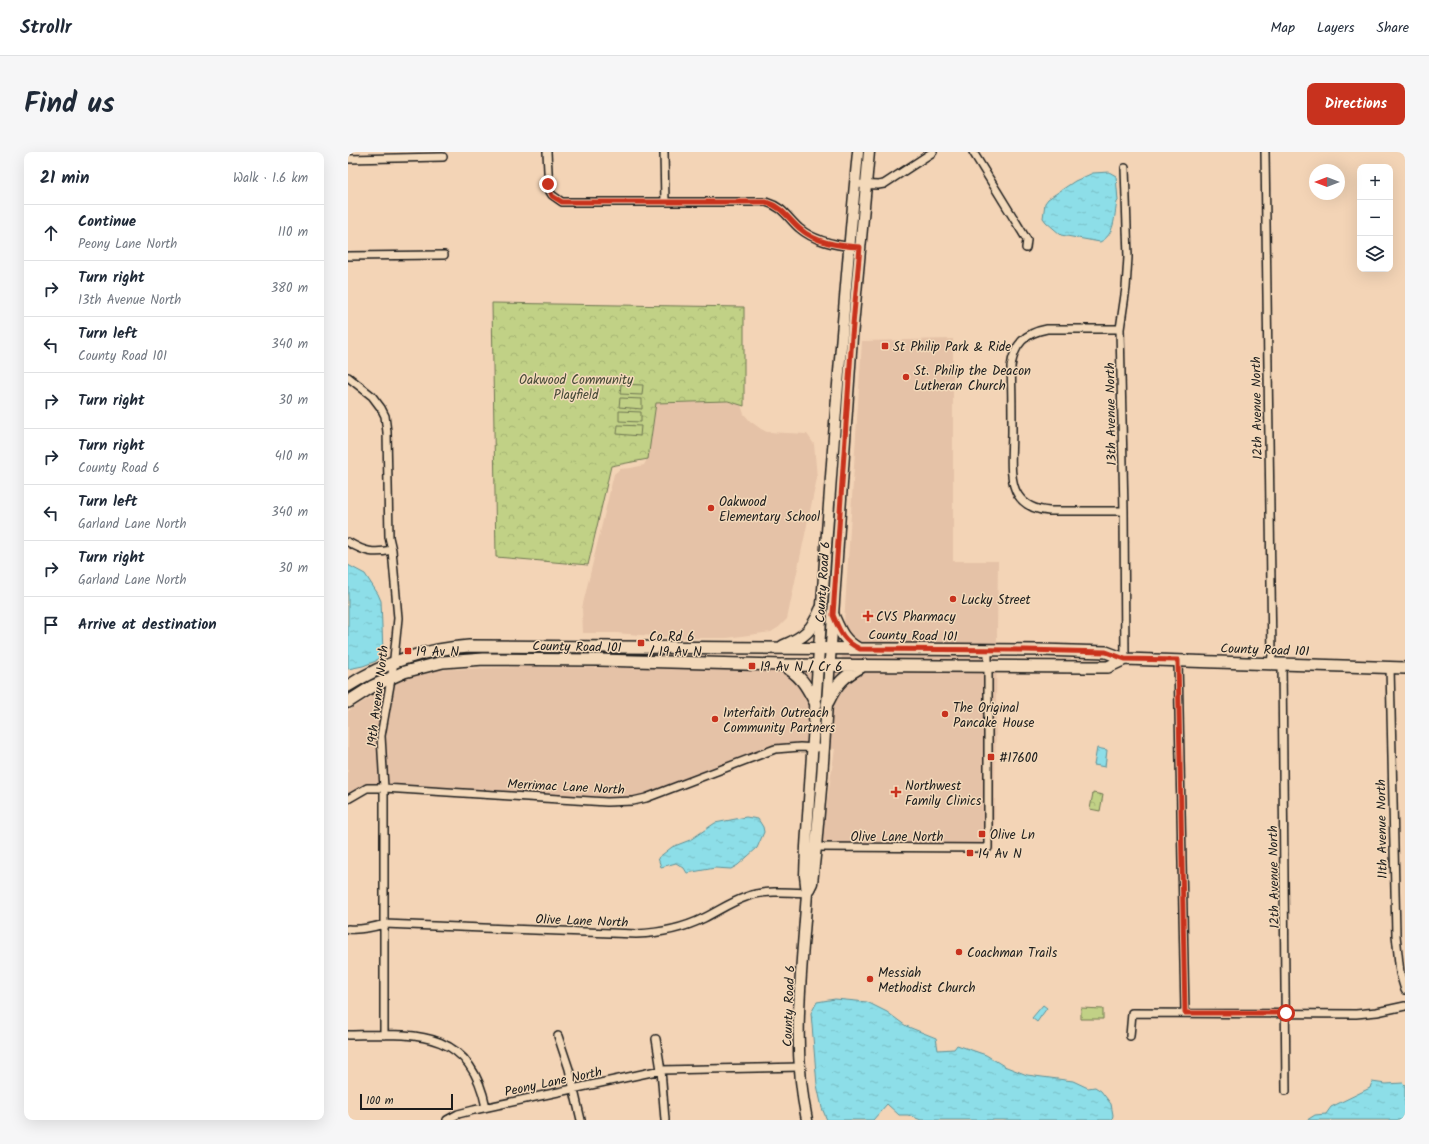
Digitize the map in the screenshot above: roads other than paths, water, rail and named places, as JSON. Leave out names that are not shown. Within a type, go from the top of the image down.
[{"type":"main road","name":"County Road 6","points":[[807,1120],[798,1041],[807,893],[805,876],[811,847],[824,748],[828,702],[852,336],[855,247],[855,184],[858,152]]},
{"type":"main road","name":"County Road 6","points":[[811,847],[813,747],[821,609],[841,336],[866,184],[869,152]]},
{"type":"main road","points":[[779,648],[796,641],[805,635],[815,623],[821,609]]},
{"type":"main road","points":[[833,615],[843,637],[850,644],[860,649]]},
{"type":"main road","name":"County Road 101","points":[[348,686],[369,673],[411,656],[440,649],[469,646],[1106,652],[1125,659],[1405,668]]},
{"type":"main road","name":"County Road 101","points":[[348,702],[372,686],[391,677],[443,662],[484,659],[599,660],[781,665],[818,664],[987,667],[1108,666],[1125,659]]},
{"type":"main road","points":[[781,665],[793,671],[802,680],[816,704]]},
{"type":"main road","points":[[828,702],[834,689],[843,679],[851,672],[865,665]]},
{"type":"street","points":[[547,152],[549,190],[552,196],[562,202],[766,202],[774,204],[781,209],[798,227],[815,239],[842,246],[855,247]]},
{"type":"street","points":[[664,152],[665,202]]},
{"type":"street","points":[[855,184],[884,184],[933,152]]},
{"type":"street","points":[[973,152],[1027,240],[1026,248]]},
{"type":"street","name":"12th Avenue North","points":[[1265,152],[1271,663]]},
{"type":"street","points":[[348,159],[443,157]]},
{"type":"street","name":"13th Avenue North","points":[[1125,168],[1128,257],[1126,288],[1120,329],[1124,511],[1125,659]]},
{"type":"street","points":[[348,256],[444,255]]},
{"type":"street","points":[[1120,329],[1047,329],[1029,335],[1022,341],[1014,353],[1011,367],[1012,476],[1017,494],[1031,507],[1040,510],[1049,512],[1124,511]]},
{"type":"street","name":"19th Avenue North","points":[[348,376],[376,400],[385,416],[387,432],[390,537],[398,618],[391,677],[381,736],[384,788],[384,1035]]},
{"type":"street","points":[[348,542],[366,552],[383,552],[392,550]]},
{"type":"street","points":[[987,667],[988,650]]},
{"type":"street","points":[[1178,660],[1185,1013]]},
{"type":"street","name":"12th Avenue North","points":[[1282,663],[1286,1091]]},
{"type":"street","name":"Olive Lane North","points":[[811,847],[988,848],[987,667]]},
{"type":"street","name":"11th Avenue North","points":[[1390,667],[1396,935],[1398,960],[1405,990]]},
{"type":"street","name":"Merrimac Lane North","points":[[348,799],[367,788],[384,788],[607,802],[633,801],[646,798],[775,749],[800,746],[824,748]]},
{"type":"street","name":"Olive Lane North","points":[[348,929],[359,929],[384,924],[636,934],[653,933],[671,931],[687,926],[746,896],[775,892],[807,893]]},
{"type":"street","points":[[1130,1036],[1132,1013],[1370,1013],[1405,1006]]},
{"type":"street","points":[[348,1036],[408,1035],[428,1038],[435,1040],[458,1053],[476,1074],[481,1086],[486,1107],[458,1114],[447,1120]]},
{"type":"street","points":[[558,1036],[564,1049],[581,1120]]},
{"type":"street","points":[[656,1039],[661,1070],[665,1120]]},
{"type":"street","name":"Peony Lane North","points":[[486,1107],[661,1070],[800,1067]]},
{"type":"water","points":[[1109,172],[1116,176],[1118,201],[1113,225],[1109,235],[1105,239],[1100,242],[1061,235],[1043,218],[1045,203],[1048,199],[1075,181],[1093,173]]},
{"type":"water","points":[[348,565],[365,574],[381,601],[383,652],[376,661],[363,666],[348,669]]},
{"type":"water","points":[[1097,748],[1107,750],[1105,767],[1094,765]]},
{"type":"water","points":[[746,817],[758,819],[764,832],[757,848],[738,865],[731,869],[715,868],[687,873],[684,868],[676,863],[661,867],[658,858],[672,847],[690,840],[715,823]]},
{"type":"water","points":[[835,999],[867,1002],[887,1012],[906,1026],[936,1038],[938,1050],[954,1049],[957,1045],[986,1055],[1004,1066],[1027,1075],[1073,1081],[1088,1088],[1095,1087],[1101,1091],[1111,1104],[1113,1115],[1112,1120],[921,1120],[908,1115],[899,1115],[887,1104],[873,1120],[827,1120],[822,1108],[817,1085],[811,1013],[817,1002]]},
{"type":"water","points":[[1043,1005],[1047,1008],[1037,1022],[1032,1018]]},
{"type":"water","points":[[1372,1082],[1386,1084],[1403,1083],[1405,1085],[1405,1120],[1307,1120],[1315,1115],[1326,1114],[1331,1107],[1370,1088]]},
{"type":"place","name":"St Philip Park & Ride","points":[[885,346]]},
{"type":"place","name":"St. Philip the Deacon Lutheran Church","points":[[906,377]]},
{"type":"place","name":"Oakwood Elementary School","points":[[711,508]]},
{"type":"place","name":"Lucky Street","points":[[953,599]]},
{"type":"place","name":"CVS Pharmacy","points":[[868,616]]},
{"type":"place","name":"Co Rd 6 / 19 Av N","points":[[641,643]]},
{"type":"place","name":"19 Av N","points":[[408,651]]},
{"type":"place","name":"19 Av N / Cr 6","points":[[752,666]]},
{"type":"place","name":"The Original Pancake House","points":[[945,714]]},
{"type":"place","name":"Interfaith Outreach Community Partners","points":[[715,719]]},
{"type":"place","name":"#17600","points":[[991,757]]},
{"type":"place","name":"Northwest Family Clinics","points":[[896,792]]},
{"type":"place","name":"Olive Ln","points":[[982,834]]},
{"type":"place","name":"14 Av N","points":[[970,853]]},
{"type":"place","name":"Coachman Trails","points":[[959,952]]},
{"type":"place","name":"Messiah Methodist Church","points":[[870,979]]},
{"type":"park label","name":"Oakwood Community Playfield","points":[[576,386]]}]
